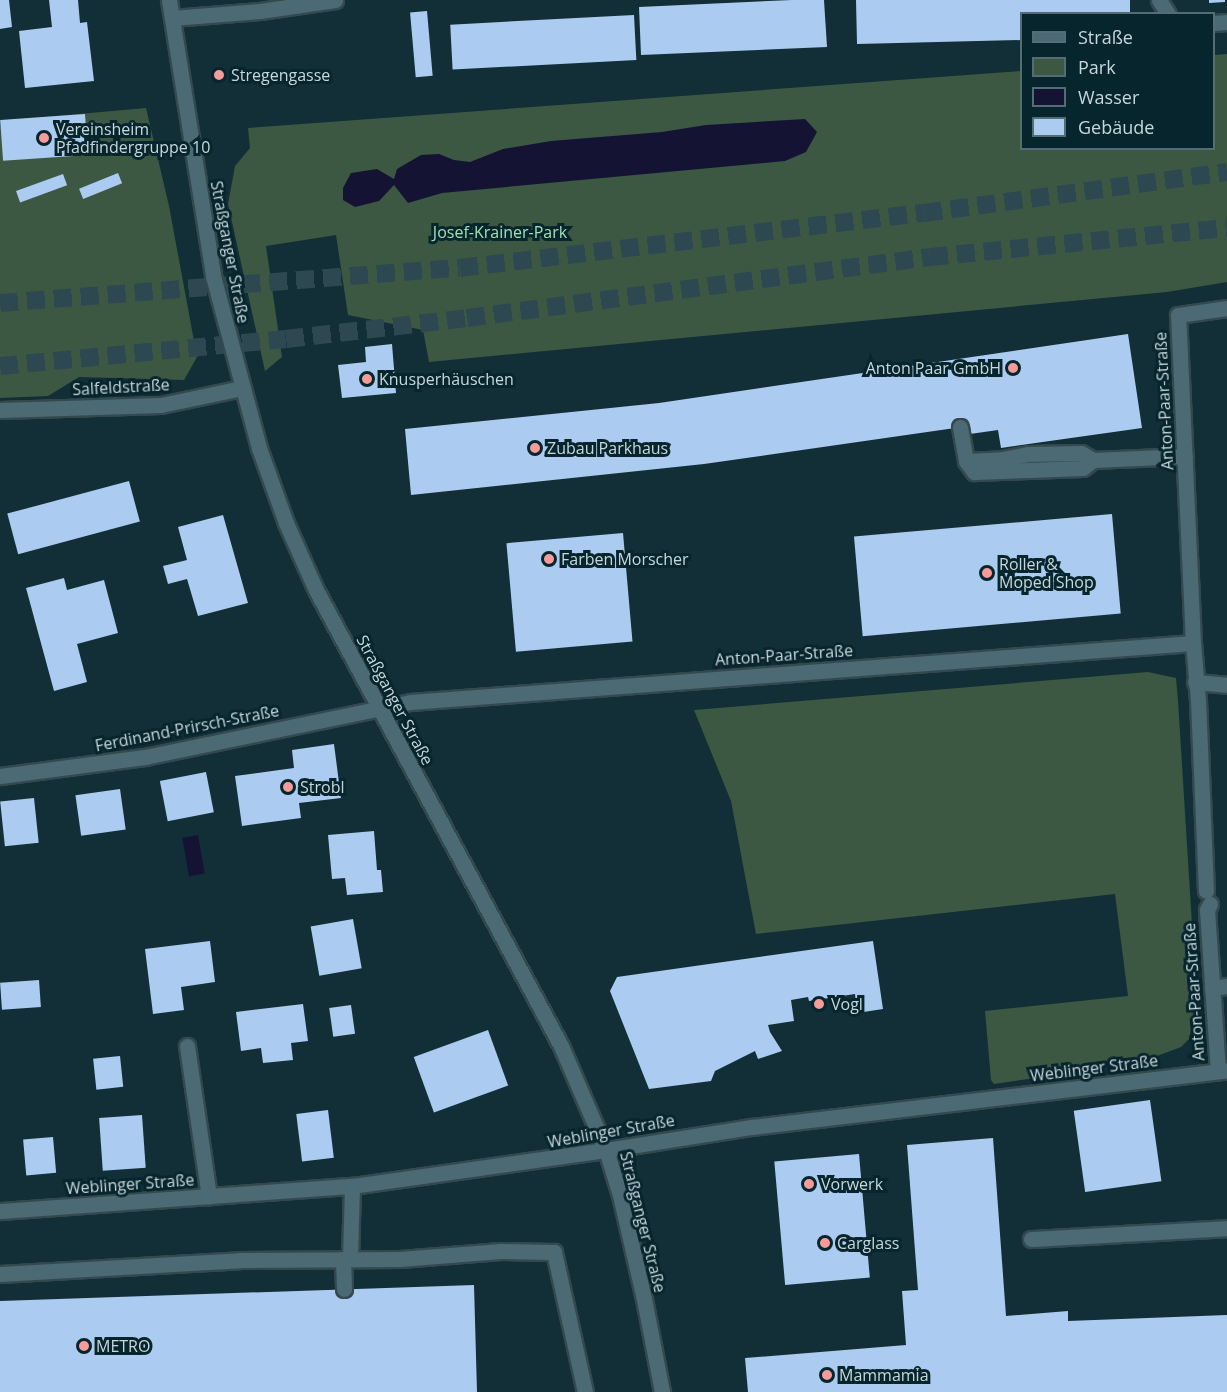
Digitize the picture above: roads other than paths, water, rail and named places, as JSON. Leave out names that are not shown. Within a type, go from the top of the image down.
[{"type":"street","name":"Straßganger Straße","points":[[169,0],[213,276],[259,448],[286,523],[316,590],[561,1046],[606,1150],[620,1195],[645,1299],[662,1392]]},
{"type":"street","points":[[172,18],[260,11],[335,0]]},
{"type":"street","name":"Anton-Paar-Straße","points":[[1222,1071],[1220,987],[1208,902],[1198,700],[1195,682],[1178,315],[1227,308]]},
{"type":"street","name":"Salfeldstraße","points":[[0,410],[161,405],[242,388]]},
{"type":"street","points":[[960,427],[966,461],[974,472],[1083,468],[1093,460]]},
{"type":"street","points":[[966,461],[1002,459],[1024,450],[1081,453],[1093,460],[1185,456]]},
{"type":"street","name":"Anton-Paar-Straße","points":[[380,709],[411,702],[488,694],[1193,643]]},
{"type":"street","points":[[1195,682],[1227,685]]},
{"type":"street","name":"Ferdinand-Prirsch-Straße","points":[[0,776],[145,757],[380,709]]},
{"type":"street","points":[[187,1046],[209,1196]]},
{"type":"street","name":"Weblinger Straße","points":[[0,1211],[352,1186],[752,1127],[1222,1071]]},
{"type":"street","points":[[344,1289],[352,1186]]},
{"type":"street","points":[[1031,1239],[1227,1228]]},
{"type":"street","points":[[0,1275],[240,1260],[400,1259],[501,1251],[554,1252],[585,1392]]},
{"type":"water","points":[[805,119],[817,132],[806,152],[785,161],[442,193],[408,203],[394,185],[379,201],[355,207],[343,200],[343,188],[351,173],[377,169],[394,179],[397,169],[421,155],[439,154],[454,160],[470,162],[503,149],[551,141],[662,132],[706,125]]},
{"type":"water","points":[[198,835],[205,873],[189,876],[182,838]]},
{"type":"tunnel","points":[[0,303],[460,268],[924,213],[1227,172]]},
{"type":"tunnel","points":[[0,366],[286,339],[467,318],[930,257],[1227,228]]},
{"type":"place","name":"Stregengasse","points":[[219,75]]},
{"type":"place","name":"Vereinsheim Pfadfindergruppe 10","points":[[44,138]]},
{"type":"place","name":"Anton Paar GmbH","points":[[1013,368]]},
{"type":"place","name":"Knusperhäuschen","points":[[367,379]]},
{"type":"place","name":"Zubau Parkhaus","points":[[535,448]]},
{"type":"place","name":"Farben Morscher","points":[[549,559]]},
{"type":"place","name":"Roller & Moped Shop","points":[[987,573]]},
{"type":"place","name":"Strobl","points":[[288,787]]},
{"type":"place","name":"Vogl","points":[[819,1004]]},
{"type":"place","name":"Vorwerk","points":[[809,1184]]},
{"type":"place","name":"Carglass","points":[[825,1243]]},
{"type":"place","name":"METRO","points":[[84,1346]]},
{"type":"place","name":"Mammamia","points":[[827,1375]]},
{"type":"park label","name":"Josef-Krainer-Park","points":[[500,232]]}]
